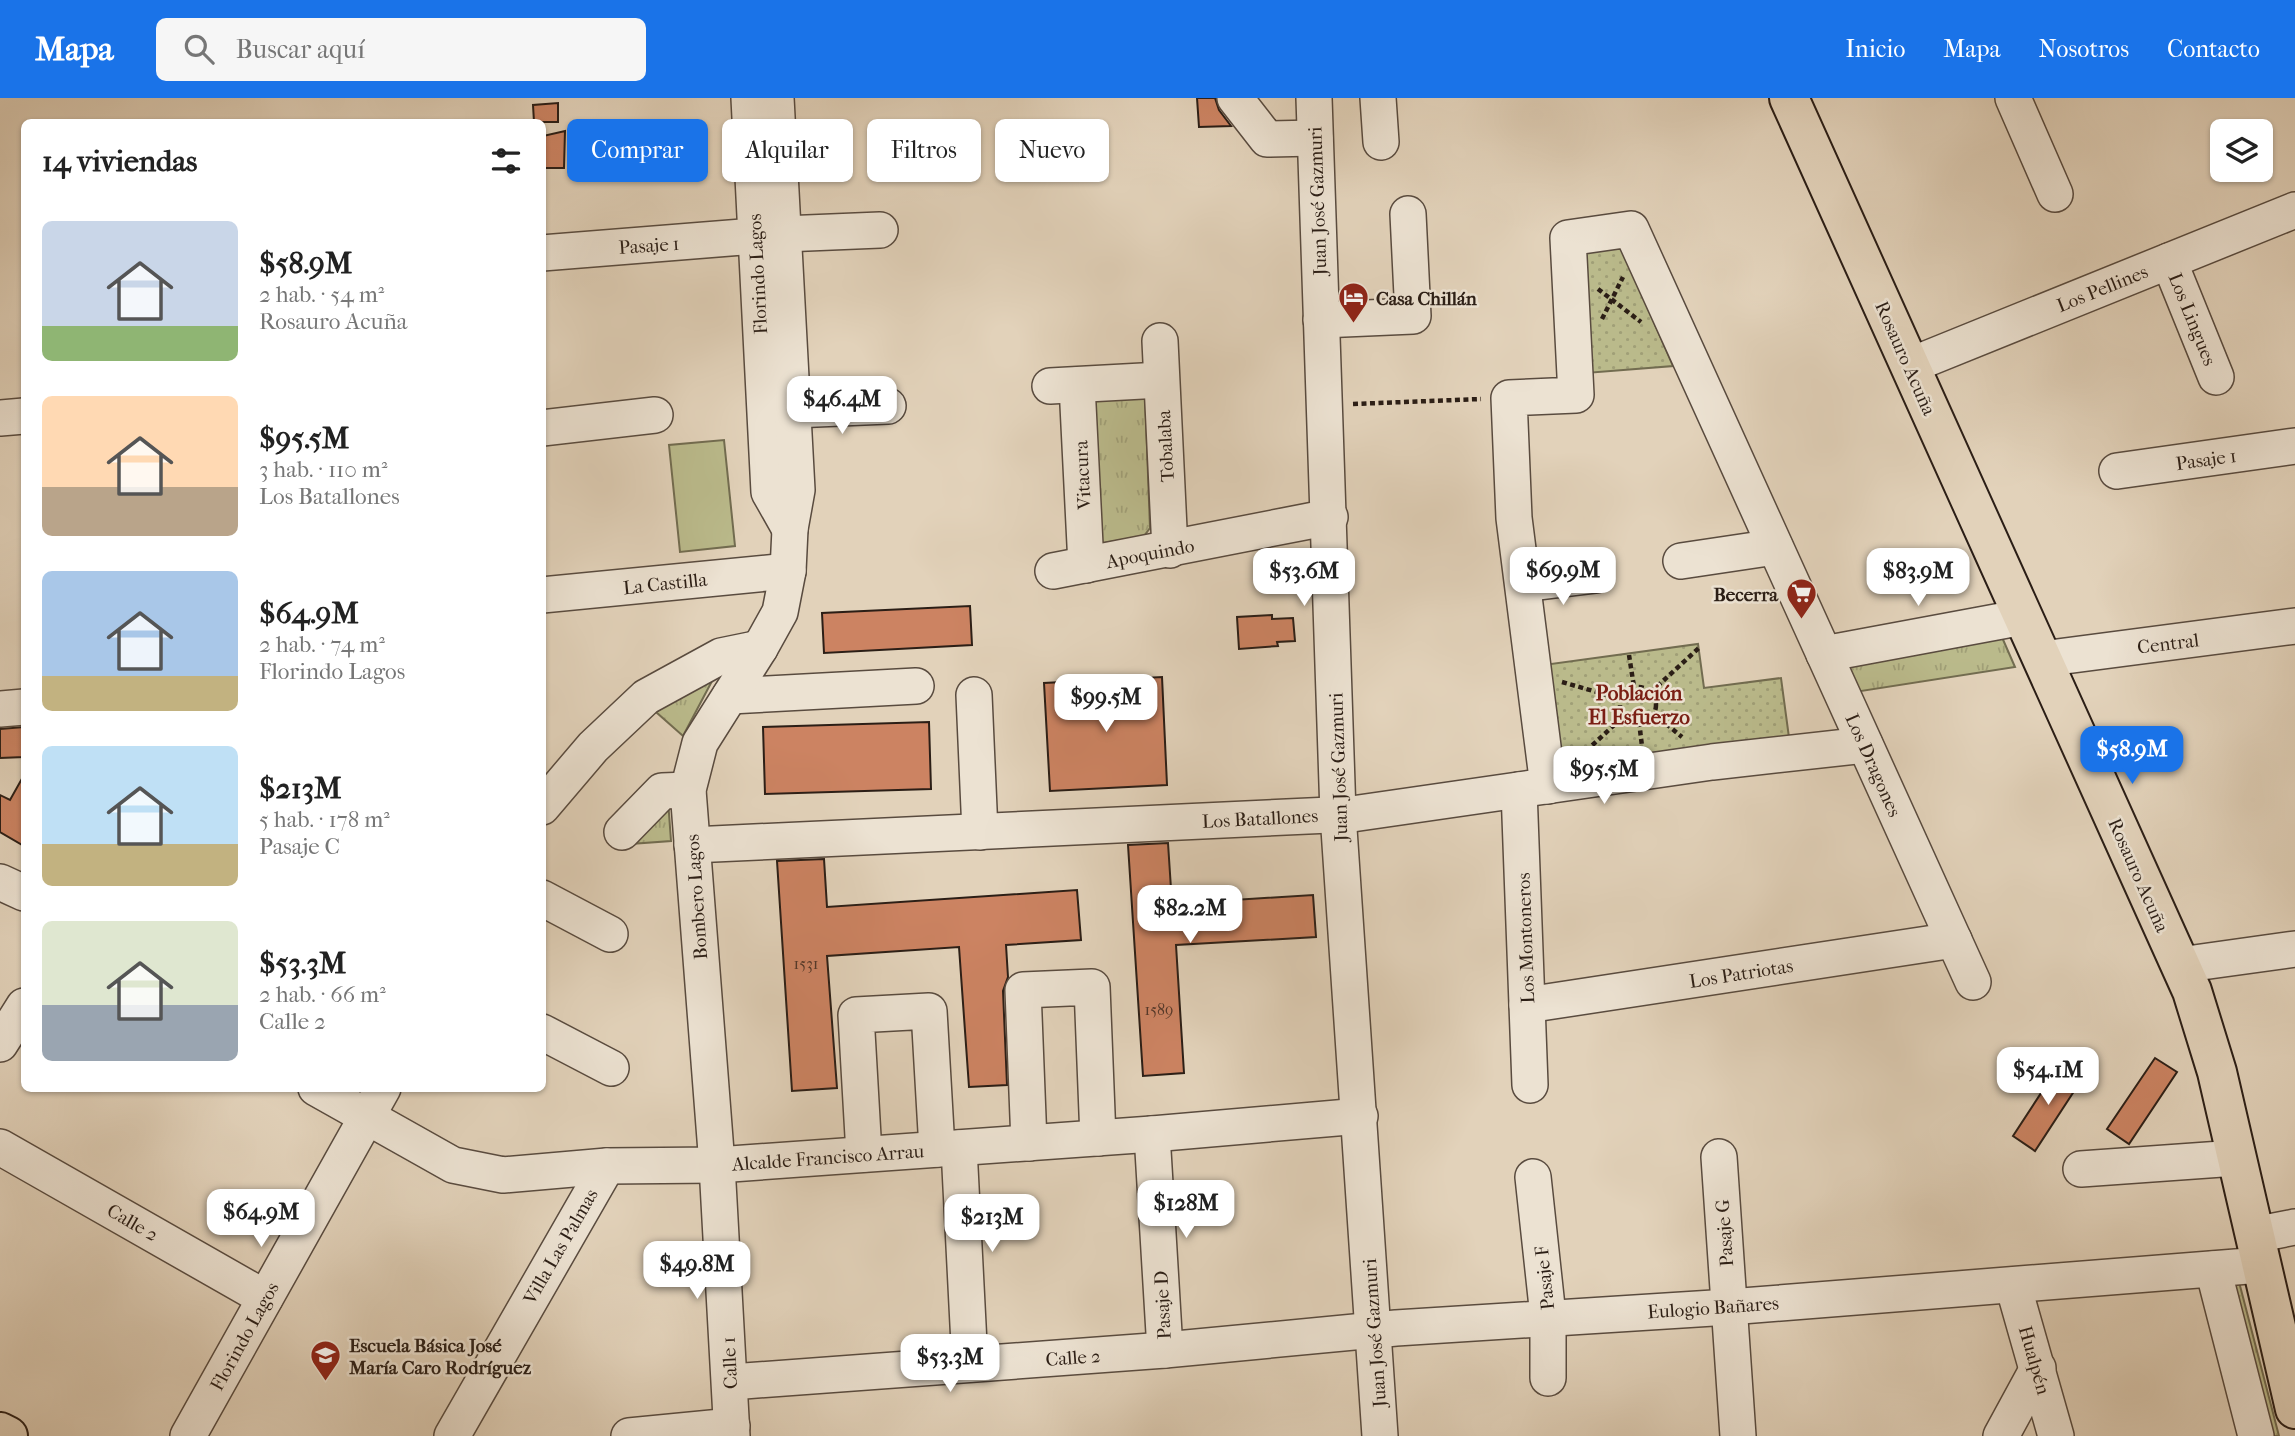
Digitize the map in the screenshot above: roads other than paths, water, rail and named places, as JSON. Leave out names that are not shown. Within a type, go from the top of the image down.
[{"type":"main road","name":"Rosauro Acuña","points":[[1788,98],[2180,965],[2207,1035],[2295,1409]]},
{"type":"main road","points":[[0,1432],[8,1436]]},
{"type":"street","name":"Florindo Lagos","points":[[749,98],[792,410],[797,490],[790,529],[788,571],[779,612],[760,648]]},
{"type":"street","name":"Florindo Lagos","points":[[776,98],[769,235],[769,492],[790,529]]},
{"type":"street","points":[[1235,98],[1266,139],[1315,138]]},
{"type":"street","name":"Juan José Gazmuri","points":[[1314,98],[1338,814],[1380,1436]]},
{"type":"street","points":[[1378,98],[1381,142]]},
{"type":"street","points":[[2024,101],[2056,194]]},
{"type":"street","name":"Los Pellines","points":[[1909,366],[2295,209]]},
{"type":"street","points":[[1321,320],[1413,316],[1408,214]]},
{"type":"street","name":"Pasaje 1","points":[[546,253],[769,235],[880,230]]},
{"type":"street","name":"Los Dragones","points":[[1509,398],[1576,395],[1568,238],[1635,238],[1973,982]]},
{"type":"street","name":"Los Lingues","points":[[2169,261],[2216,377]]},
{"type":"street","name":"Tobalaba","points":[[1160,341],[1170,550]]},
{"type":"street","name":"Vitacura","points":[[1070,568],[1063,385],[1161,380]]},
{"type":"street","name":"Los Montoneros","points":[[1509,398],[1514,518],[1534,674],[1534,788],[1527,1005],[1530,1085]]},
{"type":"street","points":[[792,410],[888,405]]},
{"type":"street","points":[[546,428],[654,415]]},
{"type":"street","points":[[0,418],[21,416]]},
{"type":"street","name":"Pasaje 1","points":[[2117,471],[2295,446]]},
{"type":"street","name":"Apoquindo","points":[[1070,568],[1330,517]]},
{"type":"street","points":[[1681,561],[1776,547]]},
{"type":"street","name":"La Castilla","points":[[546,595],[788,571]]},
{"type":"street","points":[[1523,584],[1596,575]]},
{"type":"street","points":[[1824,654],[2023,617]]},
{"type":"street","name":"Central","points":[[2042,659],[2295,626]]},
{"type":"street","points":[[546,802],[593,747],[646,698],[721,656],[760,648]]},
{"type":"street","name":"Bombero Lagos","points":[[717,1165],[688,790],[700,743],[760,648]]},
{"type":"street","points":[[730,696],[916,686]]},
{"type":"street","points":[[974,695],[979,832]]},
{"type":"street","points":[[0,709],[21,707]]},
{"type":"street","name":"Los Batallones","points":[[692,845],[1338,814],[1712,762],[1865,745]]},
{"type":"street","points":[[622,832],[662,791],[688,790]]},
{"type":"street","points":[[0,882],[21,892]]},
{"type":"street","points":[[546,900],[610,934]]},
{"type":"street","name":"Los Patriotas","points":[[1527,1005],[1954,940]]},
{"type":"street","points":[[2180,965],[2295,950]]},
{"type":"street","points":[[1030,1143],[1023,990],[1092,987],[1098,1138]]},
{"type":"street","points":[[0,1044],[21,1011]]},
{"type":"street","points":[[864,1154],[856,1015],[929,1011],[948,1149],[970,1364]]},
{"type":"street","points":[[546,1034],[611,1068]]},
{"type":"street","name":"Alcalde Francisco Arrau","points":[[333,1092],[375,1102],[453,1165],[503,1175],[607,1166],[717,1165],[948,1149],[1360,1115]]},
{"type":"street","name":"Florindo Lagos","points":[[188,1436],[375,1102]]},
{"type":"street","name":"Pasaje D","points":[[1152,1134],[1165,1350]]},
{"type":"street","name":"Calle 2","points":[[0,1147],[265,1298]]},
{"type":"street","name":"Pasaje G","points":[[1719,1157],[1738,1436]]},
{"type":"street","points":[[2081,1169],[2236,1157]]},
{"type":"street","name":"Calle 1","points":[[717,1165],[732,1431]]},
{"type":"street","name":"Villa Las Palmas","points":[[452,1436],[607,1166]]},
{"type":"street","name":"Pasaje F","points":[[1533,1177],[1548,1316],[1548,1378]]},
{"type":"street","name":"Eulogio Bañares","points":[[1165,1350],[1548,1316],[1729,1307],[2213,1269],[2257,1250],[2295,1227]]},
{"type":"street","points":[[2213,1269],[2256,1436]]},
{"type":"street","name":"Hualpén","points":[[2013,1285],[2056,1436]]},
{"type":"street","name":"Calle 2","points":[[730,1382],[1165,1350]]},
{"type":"street","points":[[2001,1436],[2038,1368]]},
{"type":"street","points":[[629,1436],[732,1431]]},
{"type":"place","name":"Casa Chillán","points":[[1353,325]]},
{"type":"place","name":"Becerra","points":[[1801,621]]},
{"type":"place","name":"Escuela Básica José María Caro Rodríguez","points":[[326,1383]]},
{"type":"district","name":"Población El Esfuerzo","points":[[1639,705]]}]
